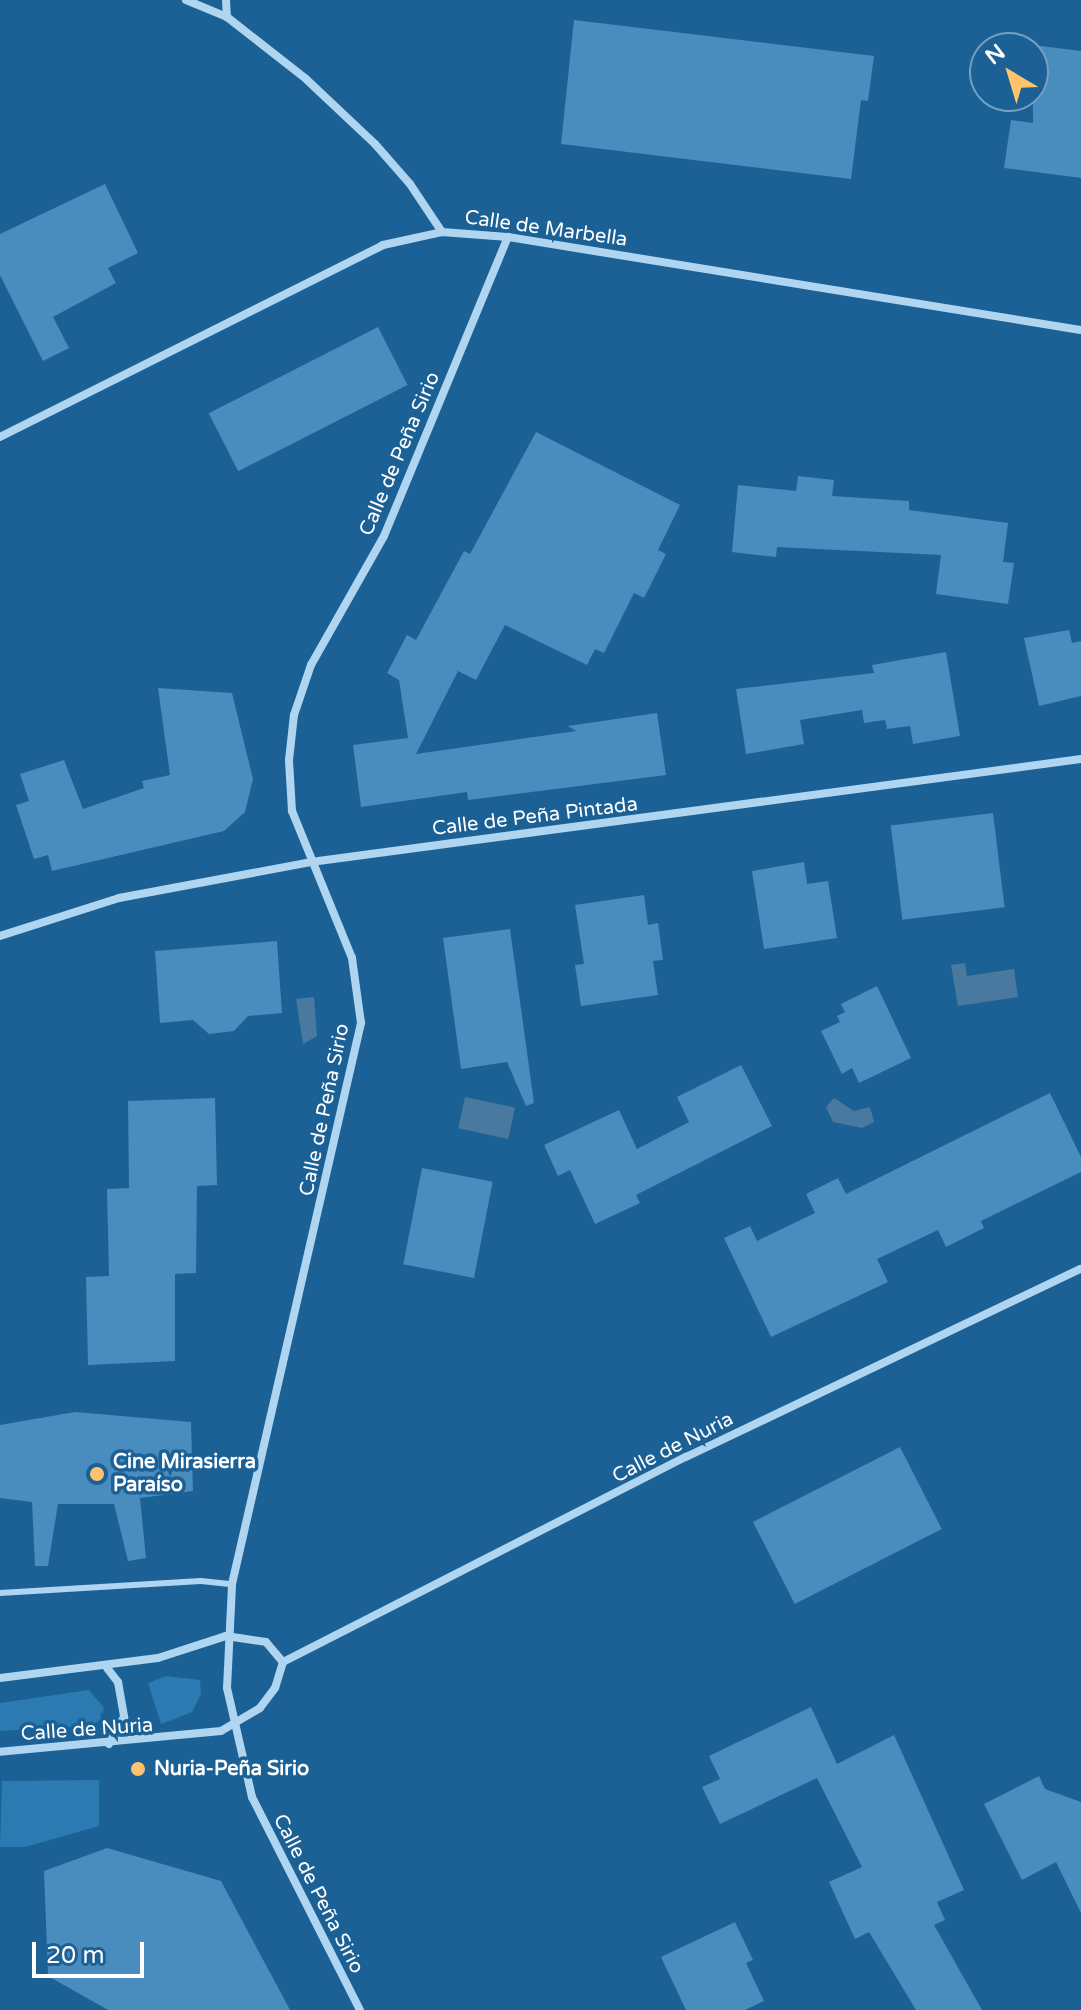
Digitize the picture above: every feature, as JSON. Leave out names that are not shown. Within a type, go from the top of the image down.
[{"type":"street","points":[[186,0],[227,17],[375,144],[410,184],[442,232]]},
{"type":"street","points":[[226,0],[227,17]]},
{"type":"street","name":"Calle de Marbella","points":[[0,437],[383,245],[442,232],[508,237],[1081,330]]},
{"type":"street","name":"Calle de Peña Sirio","points":[[360,2010],[261,1818],[233,1727],[226,1636],[232,1584],[361,1023],[352,958],[292,811],[289,760],[294,715],[311,665],[384,536],[508,237]]},
{"type":"street","name":"Calle de Peña Pintada","points":[[0,936],[119,898],[311,862],[1081,759]]},
{"type":"street","name":"Calle de Nuria","points":[[0,1752],[196,1738],[233,1727],[260,1708],[275,1688],[283,1662],[686,1457],[1081,1269]]},
{"type":"street","points":[[0,1678],[107,1668],[177,1654],[226,1636],[266,1642],[283,1662]]},
{"type":"street","points":[[107,1668],[118,1682],[124,1717],[108,1745]]},
{"type":"lane","points":[[0,1593],[201,1581],[232,1584]]},
{"type":"shaded area","points":[[965,963],[967,976],[1014,969],[1018,997],[958,1006],[951,965]]},
{"type":"shaded area","points":[[314,997],[317,1036],[303,1044],[296,999]]},
{"type":"shaded area","points":[[465,1097],[515,1108],[508,1139],[458,1128]]},
{"type":"shaded area","points":[[834,1098],[854,1111],[870,1107],[874,1122],[862,1128],[833,1122],[826,1107]]},
{"type":"shaded area","points":[[166,1676],[200,1680],[201,1694],[192,1712],[161,1724],[148,1683]]},
{"type":"shaded area","points":[[89,1690],[104,1708],[101,1720],[88,1726],[0,1731],[0,1703]]},
{"type":"shaded area","points":[[99,1780],[99,1826],[25,1847],[0,1847],[2,1781]]},
{"type":"building","points":[[574,20],[874,56],[868,101],[861,100],[851,179],[561,144]]},
{"type":"building","points":[[1049,47],[1081,51],[1081,178],[1004,168],[1011,120],[1033,123],[1033,112],[1049,112]]},
{"type":"building","points":[[105,184],[138,253],[108,268],[116,283],[53,317],[69,348],[43,361],[0,275],[0,234]]},
{"type":"building","points":[[378,327],[408,385],[238,471],[209,413]]},
{"type":"building","points":[[536,432],[680,505],[658,550],[666,554],[644,598],[634,593],[604,653],[595,649],[587,665],[505,625],[476,680],[458,671],[416,754],[576,731],[568,726],[657,713],[666,775],[468,800],[467,792],[361,807],[353,745],[408,738],[399,680],[387,673],[407,635],[416,640],[464,551],[470,554]]},
{"type":"building","points":[[798,476],[834,480],[832,496],[909,501],[909,510],[1008,523],[1003,562],[1014,563],[1008,604],[936,594],[941,555],[777,547],[776,557],[732,552],[738,485],[796,491]]},
{"type":"building","points":[[1069,630],[1072,643],[1081,641],[1081,696],[1039,706],[1024,638]]},
{"type":"building","points":[[946,652],[960,736],[913,744],[910,726],[887,729],[885,720],[864,723],[862,710],[800,720],[804,744],[746,754],[736,689],[874,673],[872,665]]},
{"type":"building","points":[[158,688],[232,693],[253,779],[245,812],[224,831],[52,871],[48,855],[34,859],[16,805],[29,801],[20,774],[64,760],[83,809],[144,788],[142,781],[170,775]]},
{"type":"building","points":[[993,813],[1005,907],[902,920],[891,826]]},
{"type":"building","points":[[804,862],[807,884],[828,881],[837,938],[764,949],[752,871]]},
{"type":"building","points":[[644,895],[648,925],[658,923],[663,960],[653,961],[658,995],[581,1006],[575,965],[584,964],[575,905]]},
{"type":"building","points":[[510,929],[534,1103],[526,1106],[507,1062],[461,1069],[443,938]]},
{"type":"building","points":[[277,941],[282,1013],[248,1016],[234,1031],[209,1034],[193,1020],[160,1023],[155,951]]},
{"type":"building","points":[[877,986],[911,1058],[859,1083],[852,1068],[842,1074],[821,1031],[840,1022],[837,1016],[845,1012],[841,1004]]},
{"type":"building","points":[[741,1065],[772,1126],[636,1195],[640,1203],[595,1224],[570,1170],[558,1176],[544,1145],[619,1110],[637,1149],[689,1122],[677,1097]]},
{"type":"building","points":[[1050,1093],[1081,1157],[1081,1172],[981,1221],[984,1228],[946,1247],[938,1230],[877,1259],[888,1282],[771,1337],[724,1238],[750,1226],[757,1241],[815,1213],[806,1194],[838,1178],[846,1194]]},
{"type":"building","points":[[215,1098],[217,1185],[197,1186],[196,1273],[175,1274],[175,1361],[88,1365],[86,1277],[109,1276],[107,1189],[129,1188],[128,1101]]},
{"type":"building","points":[[422,1168],[493,1182],[474,1278],[403,1264]]},
{"type":"building","name":"Cine Mirasierra Paraíso","points":[[75,1412],[191,1422],[193,1491],[140,1498],[146,1558],[128,1561],[114,1504],[58,1504],[48,1566],[35,1566],[32,1502],[0,1498],[0,1425]]},
{"type":"building","points":[[900,1447],[942,1529],[795,1604],[753,1522]]},
{"type":"building","points":[[811,1707],[837,1764],[894,1735],[964,1890],[937,1902],[945,1920],[934,1925],[982,2010],[916,2010],[869,1932],[855,1939],[829,1882],[862,1867],[817,1778],[720,1824],[702,1787],[720,1779],[709,1756]]},
{"type":"building","points":[[1039,1776],[1045,1789],[1081,1802],[1081,1913],[1056,1862],[1022,1880],[984,1804]]},
{"type":"building","points":[[107,1848],[221,1881],[290,2010],[108,2010],[48,1976],[44,1871]]},
{"type":"building","points":[[735,1922],[753,1960],[746,1963],[764,2001],[745,2010],[686,2010],[661,1957]]},
{"type":"place","name":"Cine Mirasierra Paraíso","points":[[97,1474]]},
{"type":"place","name":"Nuria-Peña Sirio","points":[[138,1769]]}]
